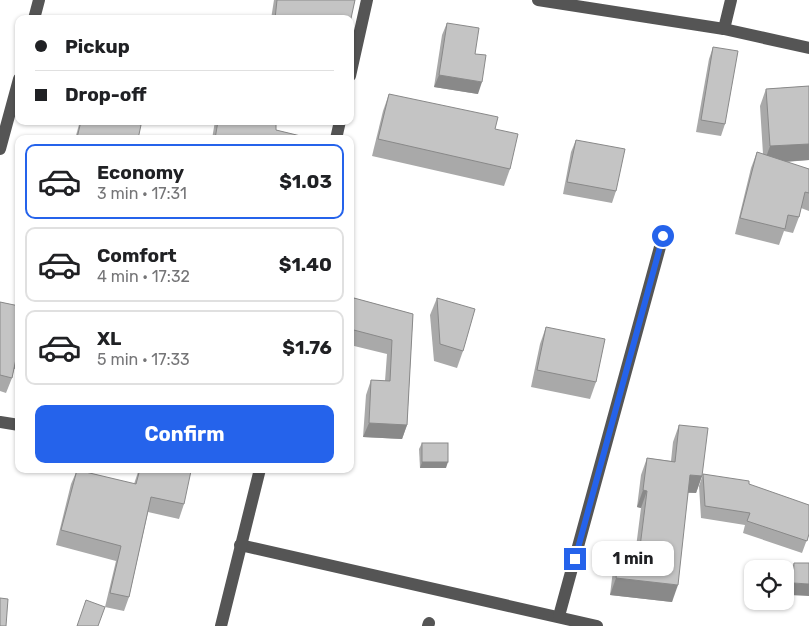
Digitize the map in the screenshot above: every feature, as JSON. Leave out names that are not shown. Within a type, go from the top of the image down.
[{"type":"street","points":[[35,15],[39,0]]},
{"type":"street","points":[[354,59],[368,0]]},
{"type":"street","points":[[538,0],[724,29],[809,48]]},
{"type":"street","points":[[724,29],[731,0]]},
{"type":"street","points":[[0,149],[15,94]]},
{"type":"street","points":[[559,616],[663,236]]},
{"type":"street","points":[[0,422],[15,424]]},
{"type":"street","points":[[221,626],[259,473]]},
{"type":"street","points":[[240,545],[597,626]]},
{"type":"building","points":[[277,0],[355,0],[352,15],[275,15]]},
{"type":"building","points":[[447,23],[479,28],[475,54],[486,55],[482,82],[439,75]]},
{"type":"building","points":[[713,47],[738,51],[725,124],[701,120]]},
{"type":"building","points":[[809,86],[809,144],[770,146],[766,89]]},
{"type":"building","points":[[389,94],[498,117],[495,129],[518,134],[510,169],[378,139]]},
{"type":"building","points":[[80,125],[141,125],[139,135],[78,135]]},
{"type":"building","points":[[217,125],[276,125],[276,130],[297,135],[216,135]]},
{"type":"building","points":[[576,140],[625,149],[616,191],[567,182]]},
{"type":"building","points":[[757,152],[809,169],[809,193],[805,192],[799,217],[788,215],[785,229],[740,218]]},
{"type":"building","points":[[354,298],[413,314],[407,425],[369,423],[371,380],[390,381],[392,340],[354,330]]},
{"type":"building","points":[[437,298],[475,309],[463,351],[440,344]]},
{"type":"building","points":[[0,302],[15,305],[15,364],[12,378],[0,375]]},
{"type":"building","points":[[546,327],[605,339],[596,382],[537,370]]},
{"type":"building","points":[[679,425],[708,428],[702,476],[690,475],[678,585],[616,578],[619,553],[639,555],[647,491],[643,490],[647,458],[675,462]]},
{"type":"building","points":[[422,443],[448,443],[448,462],[422,462]]},
{"type":"building","points":[[76,473],[90,473],[136,484],[139,473],[191,473],[184,504],[151,497],[129,597],[110,593],[121,546],[61,530]]},
{"type":"building","points":[[703,474],[749,481],[749,484],[809,505],[809,534],[807,541],[747,521],[750,513],[705,506]]},
{"type":"building","points":[[794,563],[809,563],[809,584],[794,583]]},
{"type":"building","points":[[0,598],[8,599],[6,626],[0,626]]},
{"type":"building","points":[[86,600],[105,607],[98,626],[77,626]]},
{"type":"route","points":[[575,559],[663,236]]}]
